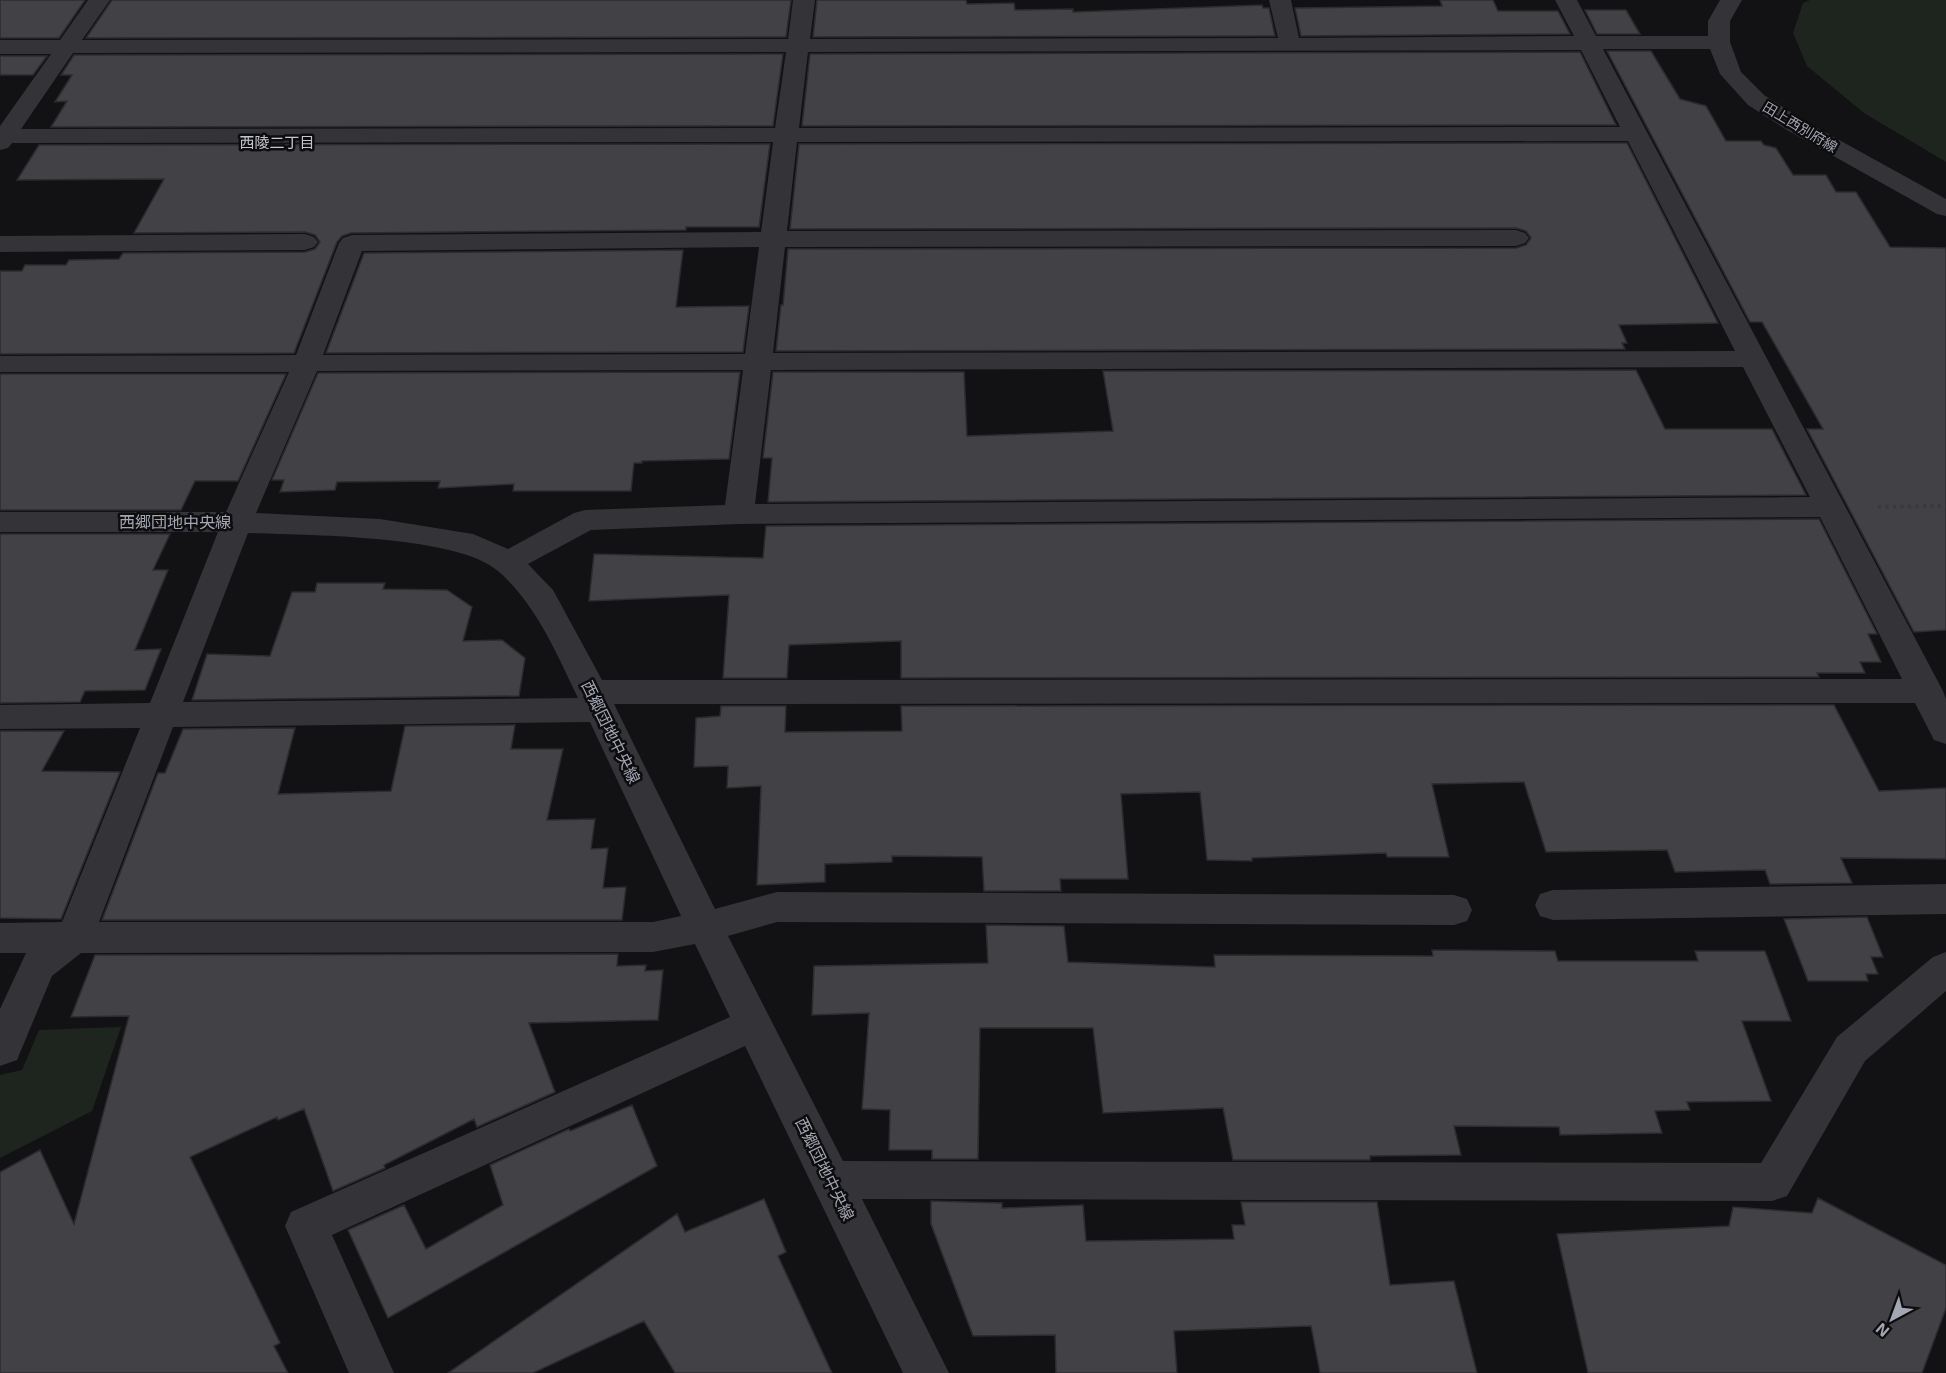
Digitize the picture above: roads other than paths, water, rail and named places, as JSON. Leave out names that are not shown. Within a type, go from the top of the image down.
[{"type":"street","points":[[2,138],[99,0]]},
{"type":"street","points":[[739,514],[756,364],[804,0]]},
{"type":"street","points":[[1280,0],[1290,45]]},
{"type":"street","points":[[1566,0],[1946,731]]},
{"type":"street","name":"田上西別府線","points":[[1731,0],[1719,21],[1719,42],[1731,74],[1756,100],[1795,126],[1946,209]]},
{"type":"street","points":[[0,47],[1719,42]]},
{"type":"street","points":[[2,138],[1635,134]]},
{"type":"street","points":[[0,1049],[3,1048],[37,966],[74,938],[163,716],[237,522],[306,364],[352,243],[774,239],[1516,238]]},
{"type":"street","points":[[0,244],[305,242]]},
{"type":"street","points":[[0,364],[756,364],[1751,359]]},
{"type":"street","points":[[508,562],[585,520],[739,514],[1829,507]]},
{"type":"street","name":"西郷団地中央線","points":[[0,522],[237,522],[380,529],[473,544],[508,562],[542,598],[596,701],[705,927],[927,1373]]},
{"type":"street","points":[[0,717],[163,716],[596,701],[1926,691]]},
{"type":"street","points":[[1553,905],[1946,899]]},
{"type":"street","points":[[0,938],[653,938],[705,927],[777,907],[1454,910]]},
{"type":"street","points":[[830,1180],[1772,1182],[1851,1048],[1946,968]]},
{"type":"street","points":[[372,1373],[306,1226],[754,1024]]},
{"type":"district","name":"西陵二丁目","points":[[277,143]]}]
